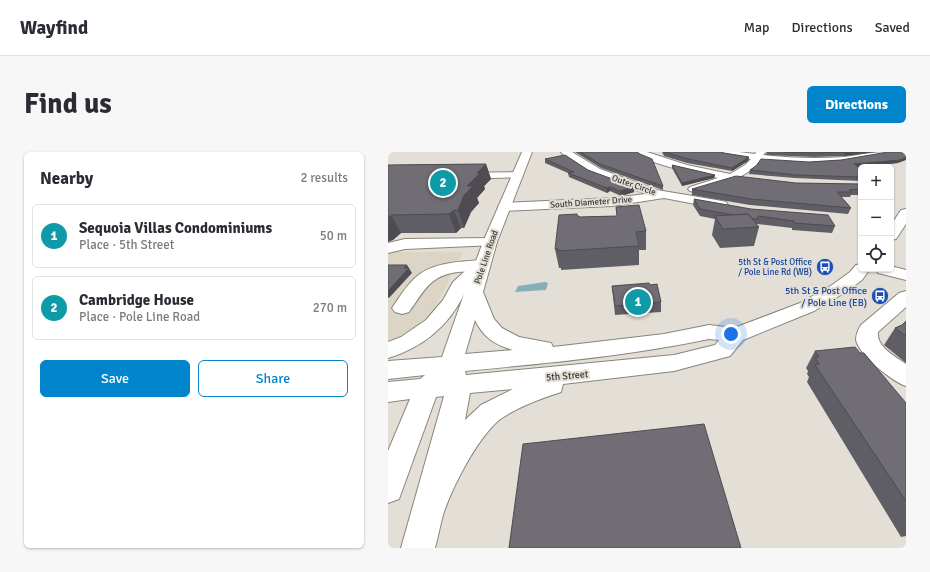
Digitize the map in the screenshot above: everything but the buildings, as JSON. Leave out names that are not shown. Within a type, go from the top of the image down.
[{"type":"main road","name":"Pole Line Road","points":[[418,548],[455,409],[455,374],[481,265],[527,152]]},
{"type":"main road","name":"Outer Circle","points":[[566,152],[583,164],[610,177],[647,189],[654,193],[736,207]]},
{"type":"main road","points":[[640,152],[669,163],[719,176],[748,179]]},
{"type":"main road","points":[[724,152],[821,160],[849,159],[872,156],[883,152]]},
{"type":"main road","name":"South Diameter Drive","points":[[504,207],[612,202],[670,195],[732,177],[750,167],[759,155]]},
{"type":"main road","points":[[450,176],[518,175]]},
{"type":"main road","points":[[894,231],[906,213]]},
{"type":"main road","points":[[388,248],[405,244],[490,242]]},
{"type":"main road","points":[[388,259],[422,259],[435,265],[441,270]]},
{"type":"main road","points":[[894,263],[906,267]]},
{"type":"main road","points":[[402,308],[424,279],[441,270],[481,265]]},
{"type":"main road","points":[[388,350],[409,342],[433,325],[451,302],[459,286],[481,265]]},
{"type":"main road","name":"5th Street","points":[[388,370],[455,374],[596,361],[674,363],[722,351],[736,335],[807,307],[838,290],[859,272]]},
{"type":"main road","points":[[894,272],[906,275]]},
{"type":"main road","points":[[474,292],[488,326],[494,333],[507,341],[596,361]]},
{"type":"main road","points":[[906,297],[868,330],[866,336],[868,342],[906,377]]},
{"type":"main road","points":[[429,509],[457,454],[469,436],[490,414],[531,391],[596,361]]},
{"type":"main road","name":"5th Street","points":[[388,392],[427,388],[455,374]]},
{"type":"main road","points":[[388,488],[427,388]]},
{"type":"shaded area","points":[[388,252],[463,252],[437,304],[429,316],[416,327],[388,342]]},
{"type":"water","points":[[545,282],[548,283],[546,290],[515,292],[518,286]]},
{"type":"place","name":"Cambridge House","points":[[443,183]]},
{"type":"place","name":"5th St & Post Office / Pole Line Rd (WB)","points":[[825,267]]},
{"type":"place","name":"5th St & Post Office / Pole Line (EB)","points":[[880,296]]},
{"type":"place","name":"Sequoia Villas Condominiums","points":[[638,302]]}]
